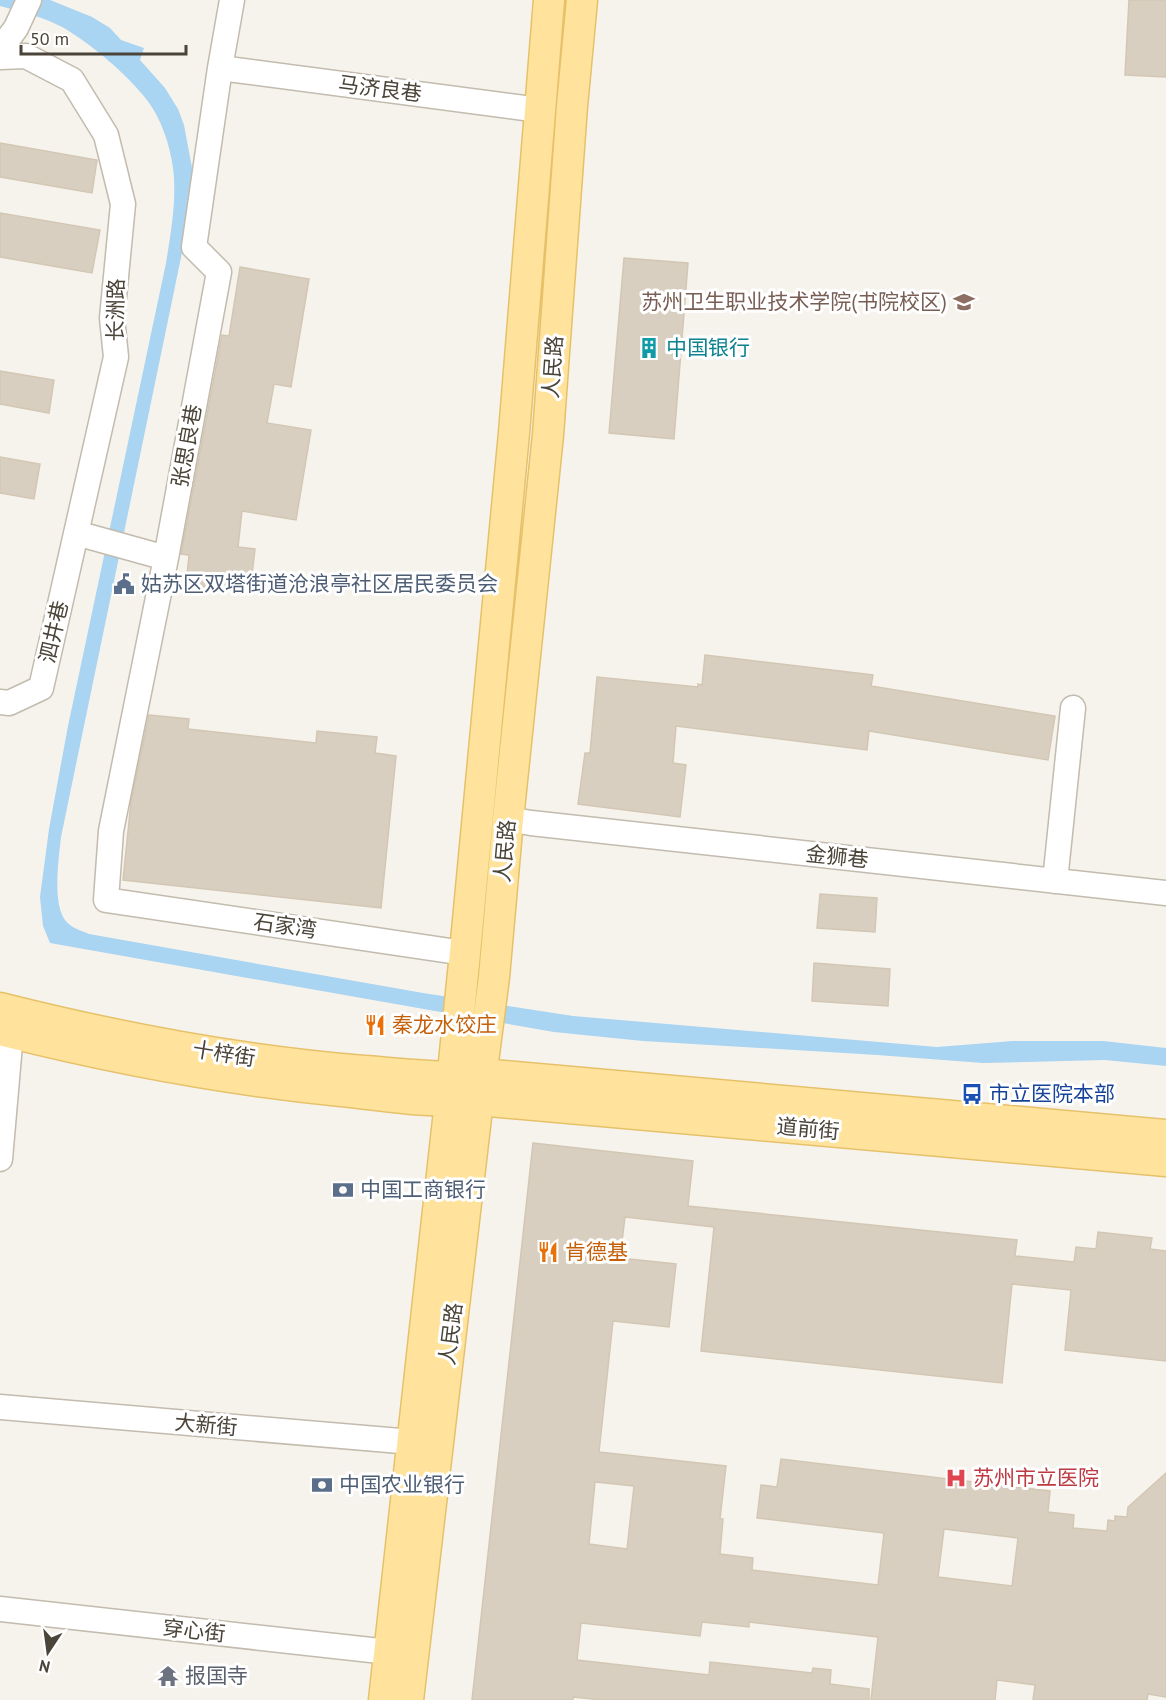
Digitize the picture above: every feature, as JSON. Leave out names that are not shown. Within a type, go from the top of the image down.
[{"type":"main road","name":"人民路","points":[[408,1700],[465,1089],[457,1032],[512,456],[549,0]]},
{"type":"main road","name":"人民路","points":[[384,1700],[412,1442],[465,1089],[486,1042],[494,977],[548,435],[582,0]]},
{"type":"main road","name":"十梓街","points":[[7,1021],[80,1028],[222,1054],[336,1068],[465,1089]]},
{"type":"main road","name":"道前街","points":[[465,1089],[1166,1135]]},
{"type":"main road","name":"道前街","points":[[465,1089],[1166,1161]]},
{"type":"street","points":[[0,50],[16,28],[29,0]]},
{"type":"street","name":"张思良巷","points":[[106,900],[111,831],[166,558],[219,272],[194,247],[232,0]]},
{"type":"street","name":"长洲路","points":[[0,57],[26,56],[72,80],[106,135],[123,204],[112,318],[116,357],[87,536]]},
{"type":"street","name":"马济良巷","points":[[220,68],[540,110]]},
{"type":"street","points":[[87,536],[166,558]]},
{"type":"street","name":"泗井巷","points":[[0,702],[9,703],[41,688],[87,536]]},
{"type":"street","points":[[1055,881],[1073,708]]},
{"type":"street","name":"金狮巷","points":[[508,819],[1166,893]]},
{"type":"street","name":"石家湾","points":[[106,900],[464,958]]},
{"type":"street","points":[[0,1159],[7,1021]]},
{"type":"street","name":"大新街","points":[[0,1407],[412,1442]]},
{"type":"street","name":"穿心街","points":[[0,1610],[389,1652]]},
{"type":"water","points":[[0,0],[50,0],[92,17],[110,28],[121,40],[144,48],[140,60],[165,88],[178,109],[184,125],[193,173],[184,243],[61,837],[57,892],[61,912],[67,923],[89,934],[423,993],[573,1016],[937,1047],[1013,1041],[1103,1041],[1166,1048],[1166,1066],[1105,1060],[983,1063],[643,1041],[554,1032],[50,943],[43,926],[40,897],[49,829],[68,726],[166,263],[173,216],[174,180],[170,150],[161,123],[147,100],[130,80],[97,51],[64,28],[41,18],[0,6]]},
{"type":"building","points":[[1129,0],[1166,0],[1166,77],[1125,75]]},
{"type":"building","points":[[0,143],[97,160],[92,193],[0,177]]},
{"type":"building","points":[[0,213],[100,230],[92,273],[0,257]]},
{"type":"building","name":"中国银行","points":[[624,258],[688,263],[674,439],[609,433]]},
{"type":"building","points":[[240,267],[309,279],[291,387],[274,384],[267,423],[311,430],[296,520],[242,511],[238,547],[255,549],[250,592],[186,585],[189,555],[181,554],[222,335],[229,336]]},
{"type":"building","points":[[0,371],[54,380],[49,413],[0,404]]},
{"type":"building","points":[[0,457],[40,464],[34,499],[0,493]]},
{"type":"building","points":[[705,655],[873,675],[871,686],[1055,716],[1048,760],[869,731],[867,750],[676,726],[673,763],[686,765],[680,817],[578,804],[585,753],[590,753],[597,677],[698,687],[698,684],[702,685]]},
{"type":"building","points":[[149,715],[189,719],[188,729],[316,743],[317,731],[377,737],[375,753],[396,756],[381,908],[123,880],[131,802]]},
{"type":"building","points":[[820,894],[877,898],[875,932],[817,928]]},
{"type":"building","points":[[814,963],[890,969],[888,1006],[812,1001]]},
{"type":"building","points":[[533,1143],[693,1161],[688,1206],[1017,1240],[1015,1256],[1074,1262],[1076,1247],[1096,1249],[1098,1232],[1152,1238],[1150,1249],[1166,1251],[1166,1361],[1065,1350],[1071,1290],[1012,1284],[1002,1383],[701,1351],[714,1227],[625,1217],[620,1258],[676,1264],[669,1327],[613,1321],[599,1452],[726,1466],[720,1519],[723,1519],[720,1554],[753,1558],[752,1570],[878,1585],[884,1533],[757,1518],[761,1485],[777,1487],[781,1459],[1050,1491],[1048,1512],[1074,1515],[1073,1528],[1107,1531],[1108,1520],[1115,1521],[1115,1516],[1127,1517],[1128,1507],[1166,1473],[1166,1697],[1148,1694],[1147,1700],[1033,1700],[1035,1685],[997,1680],[995,1700],[871,1700],[878,1637],[749,1622],[749,1627],[702,1622],[700,1636],[581,1623],[577,1660],[709,1675],[710,1662],[812,1673],[813,1668],[831,1670],[830,1684],[869,1689],[869,1700],[602,1700],[573,1697],[573,1700],[472,1700]],"holes":[[[595,1482],[634,1486],[627,1549],[589,1544]],[[944,1529],[1018,1538],[1012,1586],[938,1577]]]},
{"type":"place","name":"苏州卫生职业技术学院(书院校区)","points":[[964,302]]},
{"type":"place","name":"中国银行","points":[[649,348]]},
{"type":"place","name":"姑苏区双塔街道沧浪亭社区居民委员会","points":[[124,584]]},
{"type":"place","name":"秦龙水饺庄","points":[[375,1025]]},
{"type":"place","name":"市立医院本部","points":[[972,1094]]},
{"type":"place","name":"中国工商银行","points":[[343,1190]]},
{"type":"place","name":"肯德基","points":[[548,1252]]},
{"type":"place","name":"苏州市立医院","points":[[956,1478]]},
{"type":"place","name":"中国农业银行","points":[[322,1485]]},
{"type":"place","name":"报国寺","points":[[168,1676]]}]
